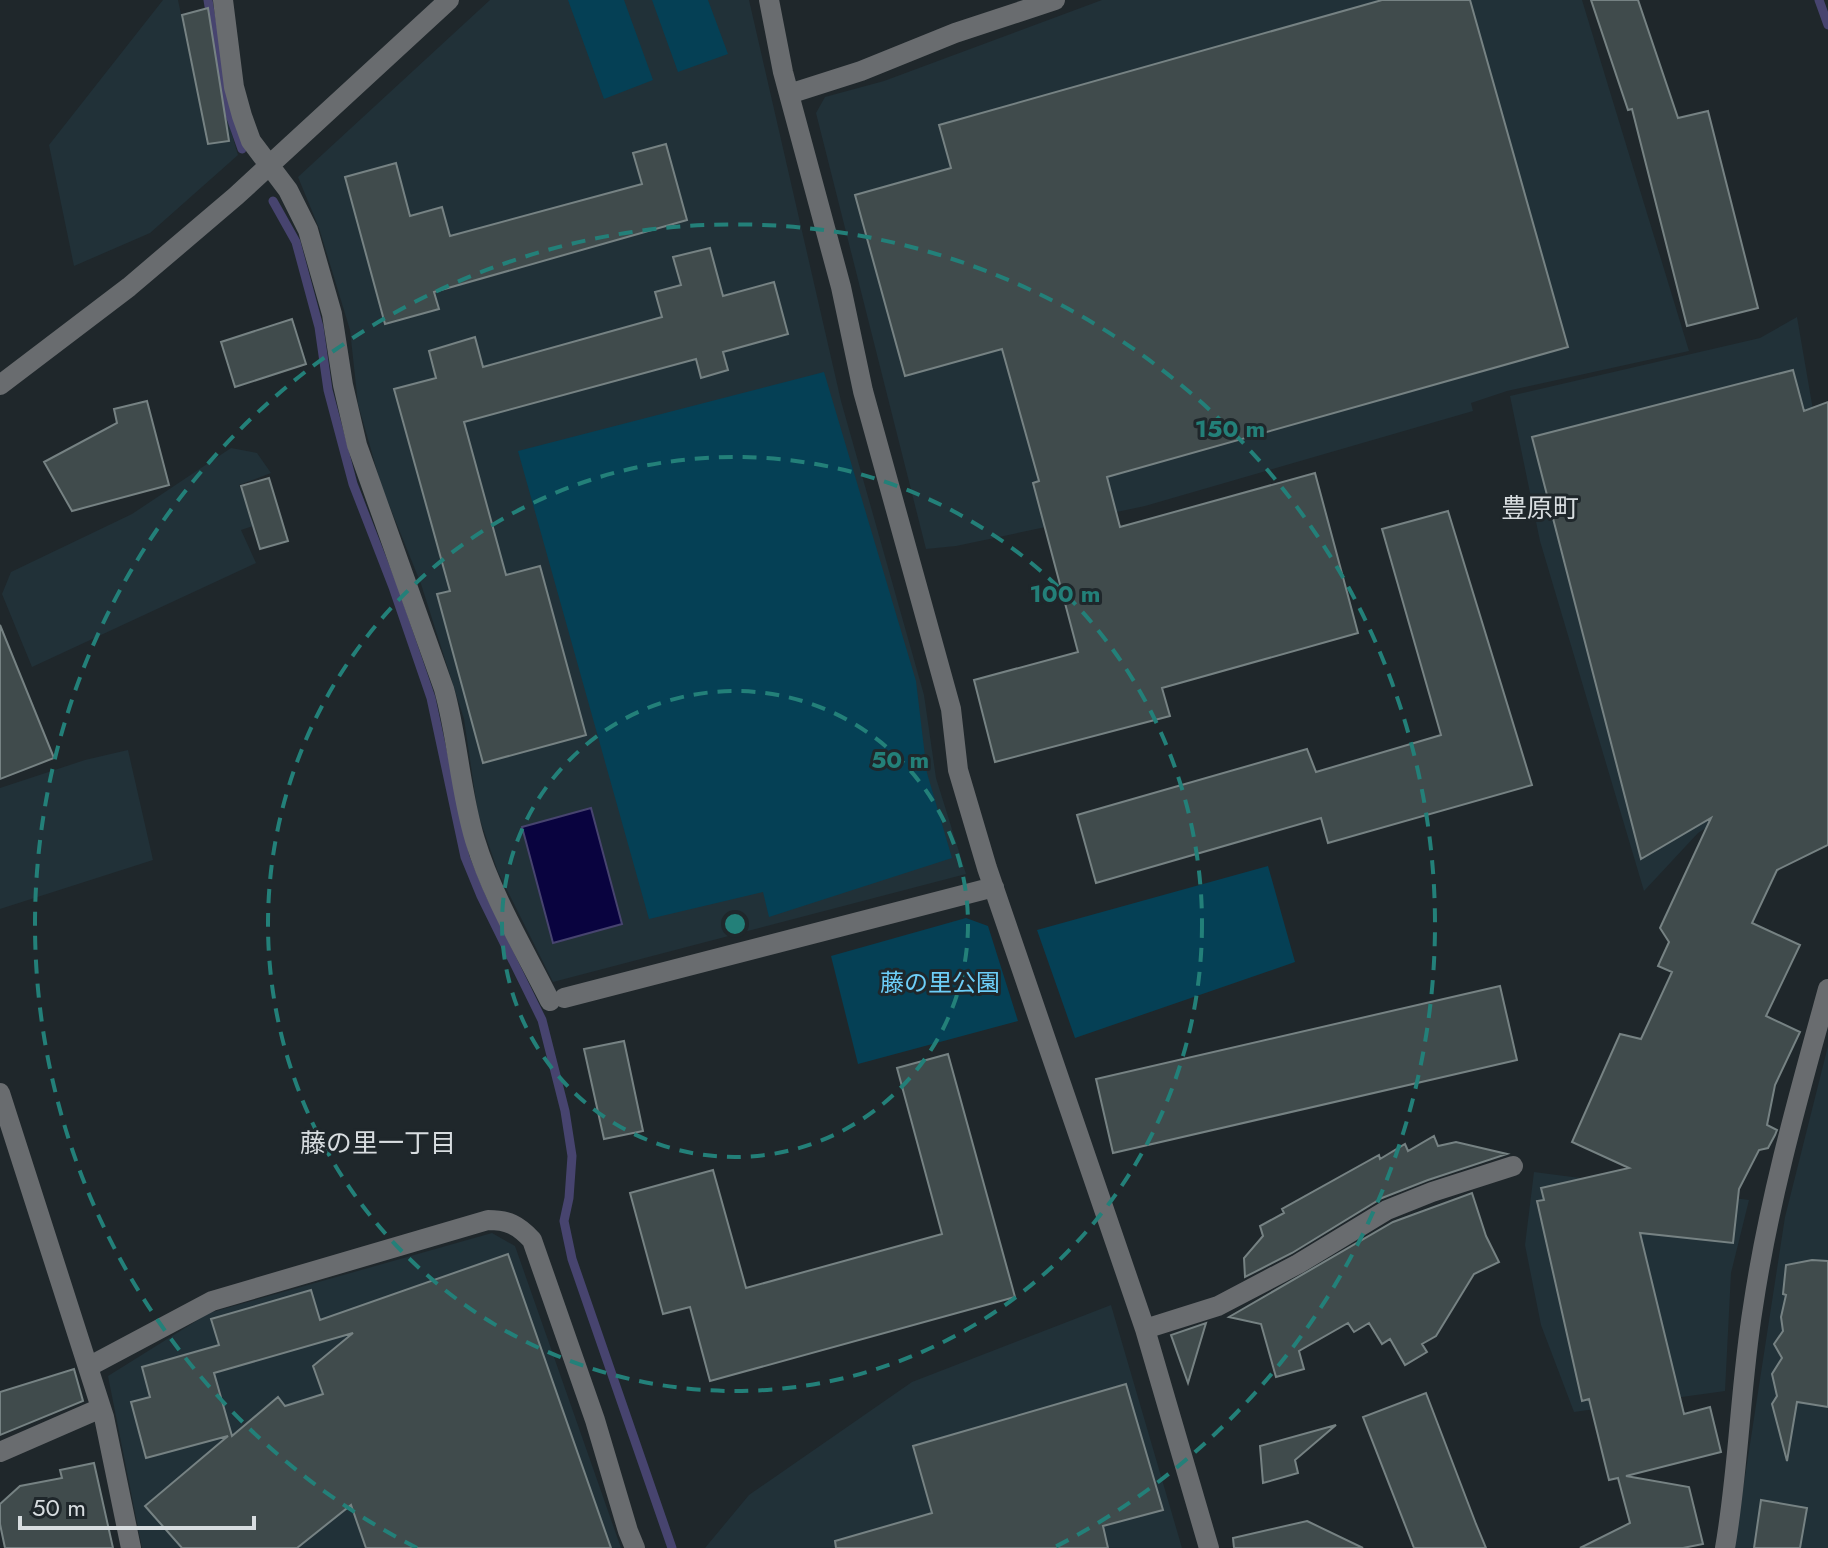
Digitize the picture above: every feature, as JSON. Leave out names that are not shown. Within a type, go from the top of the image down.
[{"type":"street","points":[[223,0],[234,87],[251,141],[288,190],[308,230],[322,274],[357,445],[444,689],[453,721],[468,816],[485,869],[557,1000],[994,887]]},
{"type":"street","points":[[0,385],[129,287],[270,166],[449,0]]},
{"type":"street","points":[[769,0],[789,94],[841,287],[863,391],[951,709],[958,770],[994,887],[1145,1329],[1209,1548]]},
{"type":"street","points":[[789,94],[1055,0]]},
{"type":"street","points":[[1725,1548],[1734,1500],[1752,1309],[1775,1184],[1828,989]]},
{"type":"street","points":[[0,1093],[101,1408],[131,1548]]},
{"type":"street","points":[[1145,1329],[1218,1306],[1298,1264],[1387,1210],[1513,1166]]},
{"type":"street","points":[[88,1367],[212,1301],[488,1220],[506,1220],[521,1228],[532,1240],[595,1420],[635,1548]]},
{"type":"street","points":[[0,1452],[101,1408]]},
{"type":"shaded area","points":[[163,0],[178,0],[199,101],[222,101],[238,155],[150,233],[74,266],[49,145]]},
{"type":"shaded area","points":[[490,0],[749,0],[841,401],[924,695],[936,778],[966,874],[553,982],[498,872],[478,814],[464,719],[421,584],[381,485],[358,404],[350,330],[319,228],[298,177]]},
{"type":"shaded area","points":[[1102,0],[1582,0],[1689,351],[1507,391],[1471,403],[1473,411],[1145,506],[956,546],[926,549],[816,113],[825,97],[884,81]]},
{"type":"shaded area","points":[[1797,317],[1823,468],[1828,751],[1698,833],[1644,891],[1540,541],[1510,396],[1760,338]]},
{"type":"shaded area","points":[[231,448],[257,453],[271,473],[239,485],[256,525],[241,530],[256,563],[32,667],[2,594],[11,572],[132,514]]},
{"type":"shaded area","points":[[128,750],[153,860],[0,909],[0,788],[85,760]]},
{"type":"shaded area","points":[[591,808],[622,924],[553,943],[522,827]]},
{"type":"shaded area","points":[[1828,1046],[1828,1548],[1734,1548],[1785,1217]]},
{"type":"shaded area","points":[[1534,1172],[1749,1200],[1731,1273],[1725,1391],[1574,1412],[1541,1325],[1525,1245]]},
{"type":"shaded area","points":[[492,1233],[515,1246],[621,1548],[142,1548],[108,1376],[209,1313]]},
{"type":"shaded area","points":[[1111,1305],[1182,1548],[705,1548],[749,1495],[912,1382]]},
{"type":"green space","points":[[568,0],[624,0],[653,80],[604,99]]},
{"type":"green space","points":[[652,0],[708,0],[728,54],[678,72]]},
{"type":"green space","points":[[824,372],[916,681],[927,773],[952,858],[769,917],[763,892],[649,919],[518,451]]},
{"type":"green space","points":[[1268,866],[1295,962],[1075,1038],[1037,930]]},
{"type":"green space","name":"藤の里公園","points":[[966,918],[988,926],[1018,1021],[858,1064],[831,956]]},
{"type":"building","points":[[1382,0],[1470,0],[1568,347],[1107,477],[1120,527],[1315,473],[1358,633],[1162,688],[1170,716],[995,762],[974,680],[1078,652],[1033,483],[1039,481],[1002,349],[905,376],[855,195],[951,168],[939,125]]},
{"type":"building","points":[[1591,0],[1638,0],[1678,118],[1708,111],[1758,308],[1687,326],[1632,109],[1628,110]]},
{"type":"building","points":[[208,8],[229,141],[208,144],[182,15]]},
{"type":"building","points":[[666,144],[687,220],[434,292],[439,309],[385,324],[345,177],[396,163],[410,216],[442,207],[450,236],[642,184],[633,153]]},
{"type":"building","points":[[710,248],[723,296],[774,282],[788,334],[723,352],[728,370],[701,378],[696,359],[464,422],[506,575],[540,566],[586,735],[483,763],[437,594],[450,591],[394,389],[436,378],[429,351],[475,337],[483,367],[662,317],[655,292],[681,285],[673,257]]},
{"type":"building","points":[[292,319],[306,364],[235,387],[221,342]]},
{"type":"building","points":[[1793,370],[1804,411],[1828,402],[1828,845],[1777,870],[1752,923],[1800,945],[1766,1016],[1800,1032],[1775,1085],[1767,1125],[1777,1130],[1768,1148],[1759,1150],[1739,1189],[1733,1243],[1640,1233],[1684,1414],[1710,1407],[1721,1452],[1626,1476],[1689,1487],[1703,1544],[1683,1548],[1580,1548],[1630,1523],[1618,1478],[1609,1480],[1589,1399],[1582,1401],[1537,1201],[1544,1200],[1541,1188],[1629,1168],[1572,1142],[1620,1034],[1641,1039],[1672,972],[1658,966],[1669,942],[1660,928],[1711,818],[1641,859],[1532,437]]},
{"type":"building","points":[[147,401],[169,485],[72,511],[44,462],[117,423],[114,409]]},
{"type":"building","points":[[269,478],[288,541],[260,549],[241,486]]},
{"type":"building","points":[[1448,511],[1532,785],[1328,843],[1321,818],[1096,883],[1077,815],[1307,749],[1316,772],[1441,735],[1382,529]]},
{"type":"building","points":[[0,625],[54,758],[0,779]]},
{"type":"building","points":[[1500,986],[1517,1060],[1113,1153],[1096,1079]]},
{"type":"building","points":[[624,1041],[643,1131],[604,1139],[584,1049]]},
{"type":"building","points":[[948,1054],[1015,1297],[710,1381],[690,1307],[663,1314],[630,1193],[713,1170],[746,1288],[942,1234],[897,1068]]},
{"type":"building","points":[[1434,1136],[1438,1146],[1456,1142],[1507,1154],[1382,1198],[1292,1253],[1245,1277],[1244,1258],[1263,1236],[1260,1226],[1284,1213],[1282,1209],[1379,1155],[1380,1159],[1405,1144],[1408,1151]]},
{"type":"building","points":[[1472,1193],[1486,1236],[1499,1262],[1474,1274],[1436,1336],[1422,1344],[1427,1352],[1405,1365],[1390,1339],[1382,1344],[1369,1323],[1354,1332],[1348,1323],[1299,1351],[1304,1369],[1276,1377],[1261,1324],[1229,1317],[1393,1222]]},
{"type":"building","points":[[508,1254],[611,1548],[366,1548],[351,1505],[297,1548],[182,1548],[145,1506],[228,1436],[146,1458],[131,1402],[150,1397],[142,1367],[219,1345],[211,1319],[311,1290],[320,1320]],"holes":[[[353,1333],[313,1366],[323,1394],[285,1406],[278,1397],[232,1436],[214,1373]]]},
{"type":"building","points":[[1812,1260],[1828,1261],[1828,1407],[1797,1402],[1787,1461],[1772,1404],[1777,1396],[1772,1374],[1782,1358],[1774,1344],[1783,1331],[1781,1317],[1786,1295],[1783,1294],[1786,1265]]},
{"type":"building","points":[[1206,1323],[1188,1383],[1171,1335]]},
{"type":"building","points":[[74,1369],[83,1401],[0,1435],[0,1392]]},
{"type":"building","points":[[1126,1384],[1163,1510],[1103,1526],[1108,1548],[836,1548],[835,1541],[932,1513],[913,1446]]},
{"type":"building","points":[[1426,1393],[1486,1548],[1414,1548],[1363,1417]]},
{"type":"building","points":[[1336,1425],[1295,1460],[1298,1473],[1263,1483],[1260,1446]]},
{"type":"building","points":[[94,1463],[113,1548],[5,1548],[0,1504],[20,1486],[62,1478],[60,1470]]},
{"type":"building","points":[[1761,1500],[1807,1508],[1800,1548],[1754,1548]]},
{"type":"building","points":[[1307,1521],[1363,1548],[1234,1548],[1233,1538]]},
{"type":"waterway","points":[[208,0],[224,98],[242,149]]},
{"type":"waterway","points":[[1819,0],[1828,25]]},
{"type":"waterway","points":[[273,201],[296,242],[319,327],[328,390],[353,484],[431,698],[465,857],[542,1020],[565,1111],[572,1156],[564,1221],[572,1259],[672,1548]]},
{"type":"district","name":"豊原町","points":[[1540,508]]},
{"type":"district","name":"藤の里一丁目","points":[[378,1143]]}]
